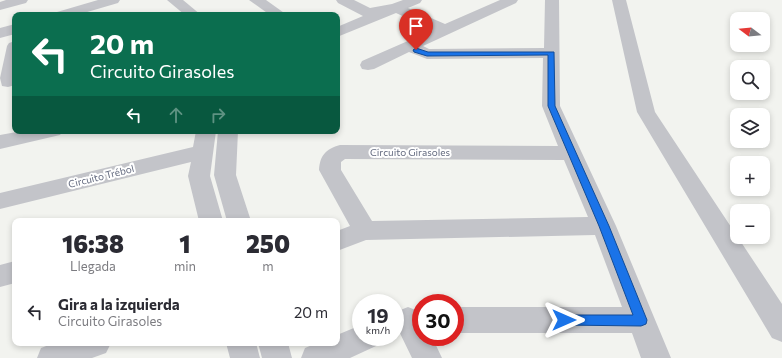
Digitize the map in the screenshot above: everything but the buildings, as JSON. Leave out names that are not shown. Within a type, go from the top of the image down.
[{"type":"street","points":[[0,6],[21,0]]},
{"type":"street","points":[[98,11],[113,0]]},
{"type":"street","points":[[174,0],[190,12]]},
{"type":"street","points":[[256,0],[275,12]]},
{"type":"street","points":[[343,0],[365,12]]},
{"type":"street","points":[[340,21],[394,4],[416,0]]},
{"type":"street","points":[[368,65],[511,0]]},
{"type":"street","points":[[552,0],[552,106],[604,226],[656,358]]},
{"type":"street","points":[[619,0],[646,112],[773,299],[782,329]]},
{"type":"street","points":[[394,4],[446,30]]},
{"type":"street","points":[[340,31],[394,4]]},
{"type":"street","points":[[0,33],[12,30]]},
{"type":"street","points":[[414,44],[416,50],[427,54],[552,53]]},
{"type":"street","points":[[8,82],[12,61]]},
{"type":"street","points":[[0,142],[39,134]]},
{"type":"street","points":[[212,218],[237,215],[225,175],[228,134]]},
{"type":"street","points":[[204,141],[199,176],[204,218]]},
{"type":"street","name":"Circuito Trébol","points":[[0,201],[204,141]]},
{"type":"street","name":"Circuito Girasoles","points":[[365,231],[330,170],[330,160],[340,152],[572,153]]},
{"type":"street","points":[[340,240],[365,231],[604,226]]},
{"type":"street","points":[[0,276],[12,273]]},
{"type":"street","points":[[464,320],[641,320]]},
{"type":"street","points":[[408,322],[427,358]]},
{"type":"street","points":[[316,358],[352,343]]},
{"type":"street","points":[[52,358],[87,346]]},
{"type":"street","points":[[242,346],[245,358]]},
{"type":"street","points":[[274,346],[277,358]]},
{"type":"route","points":[[416,50],[427,54],[552,53],[552,106],[604,226],[641,320],[564,320]]}]
